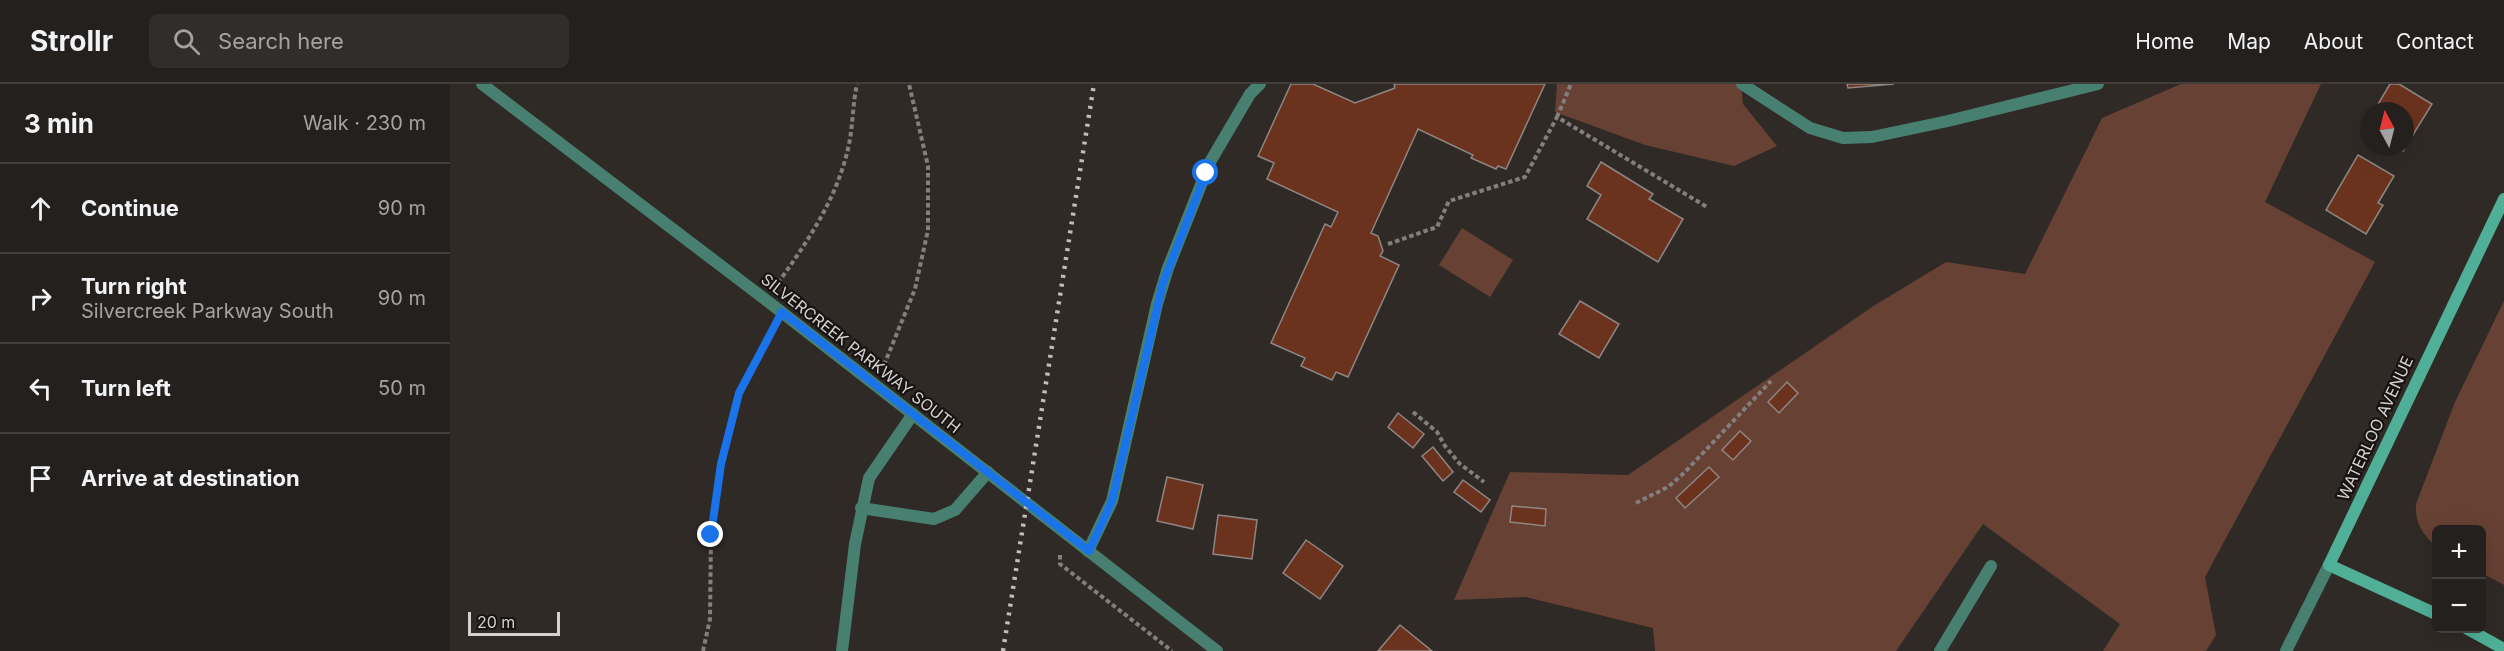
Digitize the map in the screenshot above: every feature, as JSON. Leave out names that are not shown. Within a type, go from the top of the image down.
[{"type":"street","name":"SILVERCREEK PARKWAY SOUTH","points":[[482,84],[782,312],[1217,651]]},
{"type":"street","points":[[1089,551],[1112,501],[1157,304],[1168,268],[1210,162],[1250,94],[1260,84]]},
{"type":"street","points":[[1742,84],[1810,128],[1843,138],[1872,137],[1948,121],[2098,84]]},
{"type":"street","name":"WATERLOO AVENUE","points":[[2329,565],[2504,199]]},
{"type":"street","points":[[842,651],[861,508],[869,478],[913,414]]},
{"type":"street","points":[[861,508],[934,519],[955,510],[988,472]]},
{"type":"street","points":[[2286,651],[2329,565],[2432,612]]},
{"type":"street","points":[[1940,651],[1991,566]]},
{"type":"street","points":[[2475,633],[2504,649]]},
{"type":"path","points":[[766,300],[797,257],[834,196],[850,141],[857,84]]},
{"type":"path","points":[[876,386],[915,289],[928,230],[928,166],[909,84]]},
{"type":"path","points":[[1388,244],[1437,227],[1449,201],[1525,177],[1557,117],[1571,84]]},
{"type":"path","points":[[1557,117],[1707,207]]},
{"type":"path","points":[[703,651],[710,619],[711,535],[721,464],[739,393],[782,312]]},
{"type":"path","points":[[1636,503],[1668,487],[1684,473],[1771,381]]},
{"type":"path","points":[[1413,412],[1437,432],[1445,446],[1461,464],[1484,482]]},
{"type":"path","points":[[1062,530],[1060,564],[1172,651]]},
{"type":"shaded area","points":[[1557,84],[1741,84],[1743,104],[1777,146],[1734,166],[1645,145],[1555,112]]},
{"type":"shaded area","points":[[2181,84],[2321,84],[2265,202],[2375,262],[2205,577],[2216,635],[2206,651],[2103,651],[2120,624],[1983,524],[1896,651],[1655,651],[1653,628],[1526,597],[1454,600],[1510,472],[1628,475],[1872,307],[1946,262],[2025,274],[2102,118]]},
{"type":"shaded area","points":[[1462,228],[1513,260],[1490,297],[1439,265]]},
{"type":"shaded area","points":[[2504,301],[2504,585],[2486,575],[2486,525],[2432,525],[2432,542],[2420,528],[2417,517],[2416,504],[2455,402]]},
{"type":"building","points":[[1291,84],[1313,84],[1355,103],[1395,88],[1394,84],[1545,84],[1506,169],[1498,166],[1496,169],[1471,158],[1473,155],[1418,129],[1371,233],[1378,236],[1383,251],[1380,256],[1399,265],[1348,377],[1336,372],[1332,380],[1301,366],[1305,358],[1271,343],[1325,224],[1331,227],[1338,212],[1267,179],[1274,163],[1258,156]]},
{"type":"building","points":[[1847,84],[1894,84],[1848,88]]},
{"type":"building","points":[[2390,84],[2399,84],[2432,104],[2414,133],[2414,102],[2379,102]]},
{"type":"building","points":[[2358,155],[2394,176],[2378,203],[2383,205],[2366,234],[2326,210]]},
{"type":"building","points":[[1601,162],[1653,194],[1649,199],[1683,219],[1658,262],[1587,219],[1601,195],[1587,186]]},
{"type":"building","points":[[1580,301],[1619,324],[1599,358],[1559,334]]},
{"type":"building","points":[[1787,382],[1798,393],[1779,413],[1768,402]]},
{"type":"building","points":[[1398,413],[1424,434],[1413,448],[1388,427]]},
{"type":"building","points":[[1740,431],[1751,441],[1733,460],[1722,450]]},
{"type":"building","points":[[1433,447],[1453,472],[1443,481],[1422,456]]},
{"type":"building","points":[[1709,467],[1719,477],[1685,508],[1676,498]]},
{"type":"building","points":[[1167,477],[1203,485],[1193,529],[1157,521]]},
{"type":"building","points":[[1463,480],[1490,500],[1481,512],[1454,492]]},
{"type":"building","points":[[1512,506],[1546,509],[1545,526],[1510,522]]},
{"type":"building","points":[[1218,515],[1257,520],[1252,559],[1213,554]]},
{"type":"building","points":[[1306,540],[1343,566],[1320,599],[1283,573]]},
{"type":"building","points":[[1400,625],[1432,651],[1378,651]]},
{"type":"railway","points":[[1003,651],[1094,84]]},
{"type":"route","points":[[711,535],[721,464],[739,393],[782,312],[1089,551],[1112,501],[1163,283],[1206,173]]}]
